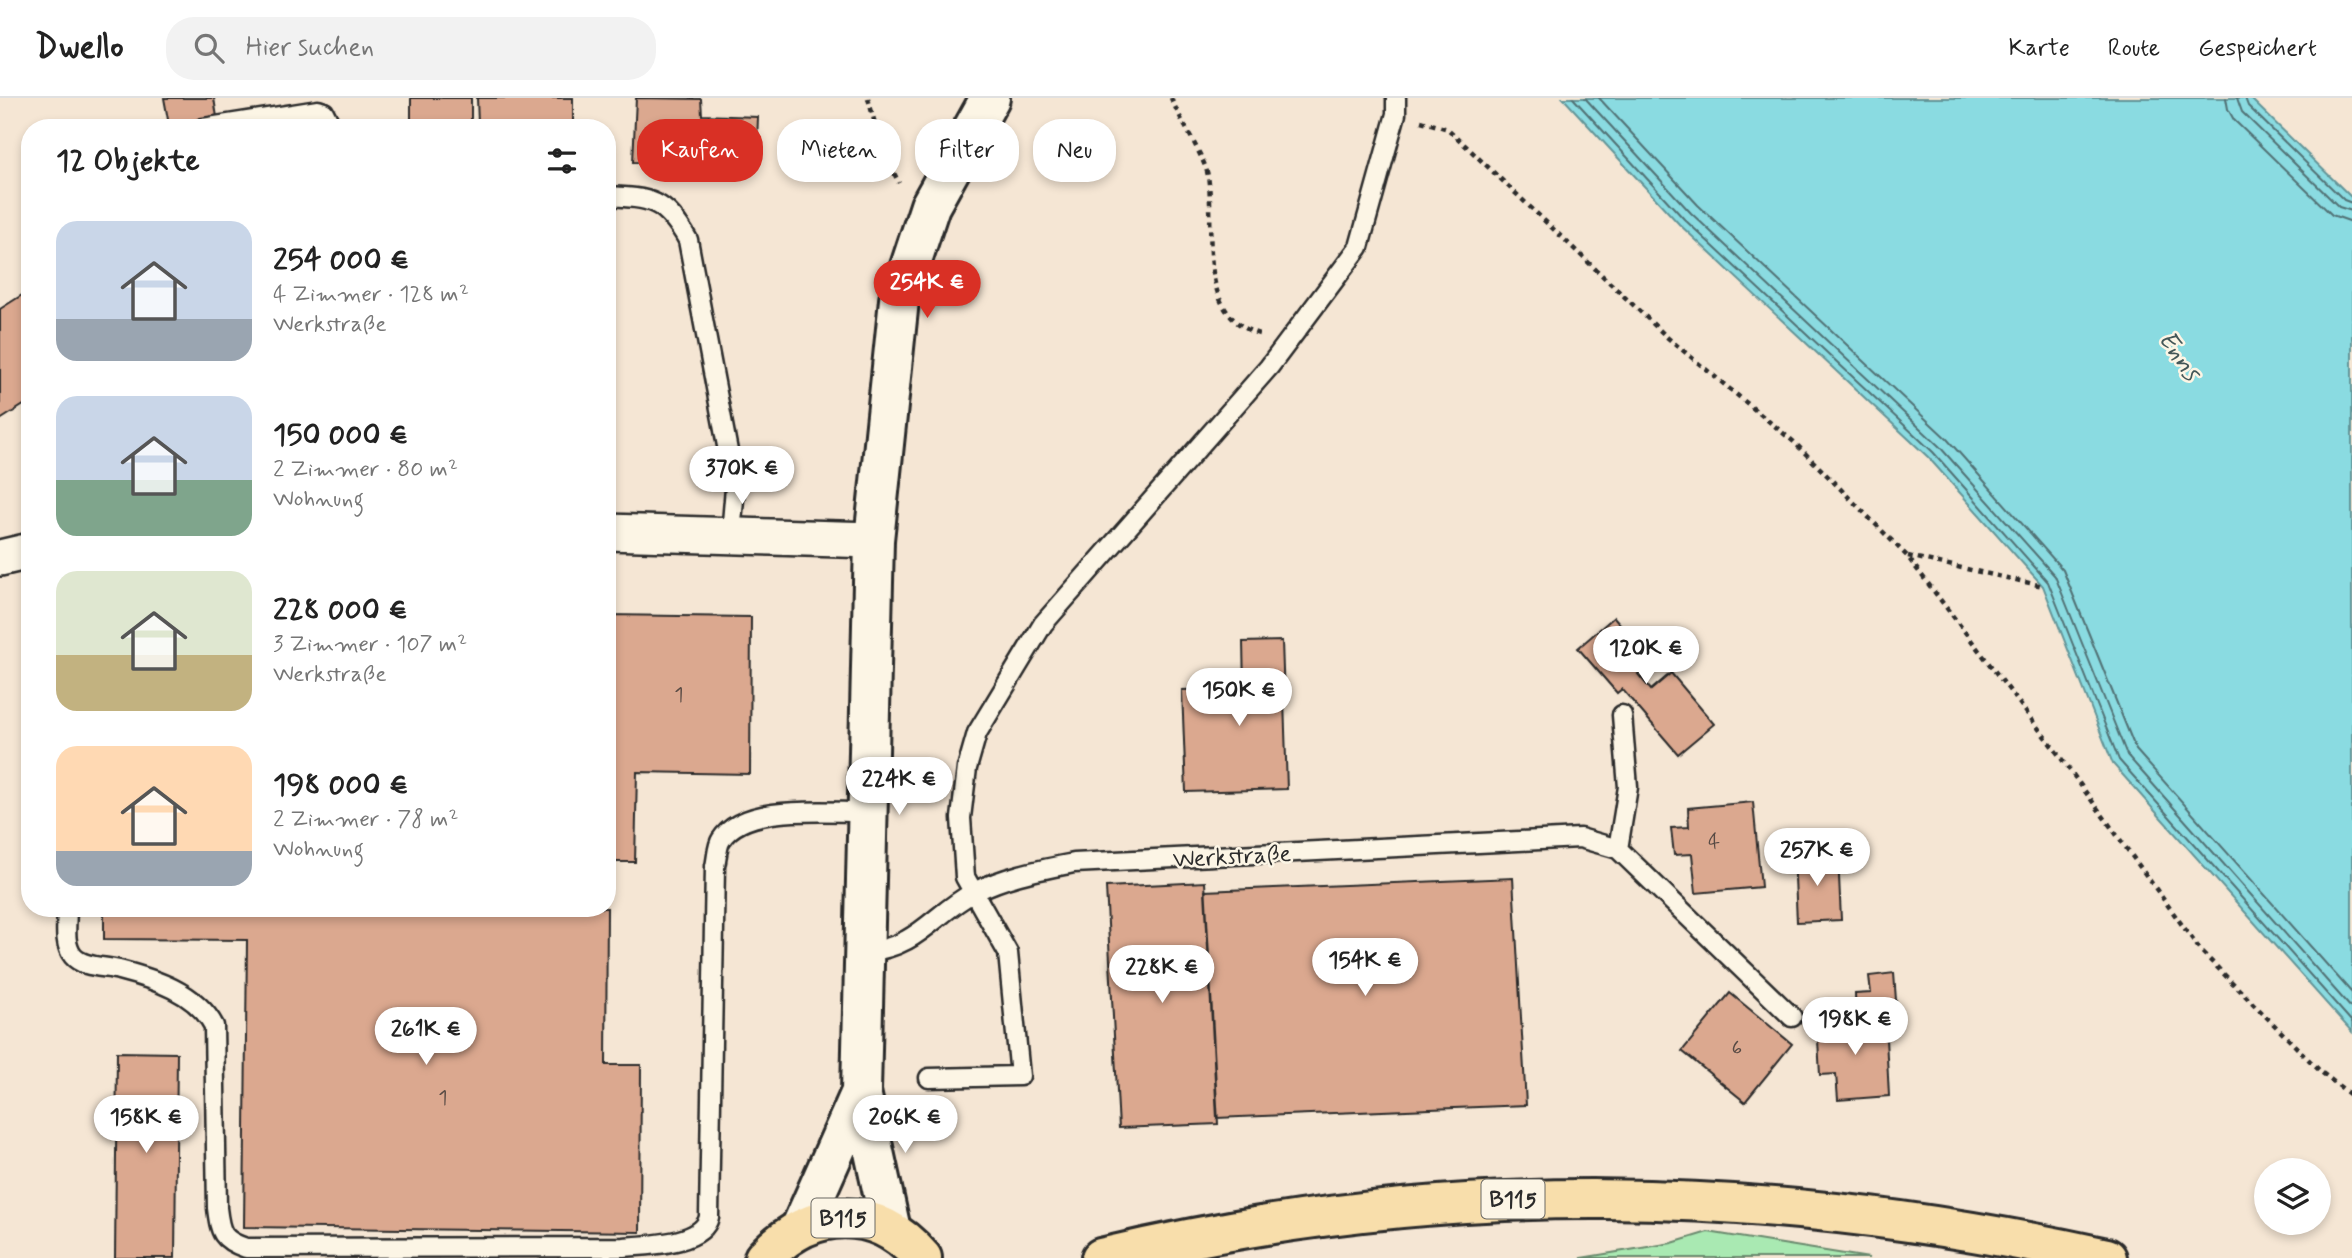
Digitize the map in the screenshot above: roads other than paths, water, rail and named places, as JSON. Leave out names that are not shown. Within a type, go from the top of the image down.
[{"type":"main road","name":"B115","points":[[1101,1258],[1263,1224],[1397,1207],[1523,1198],[1623,1198],[1767,1204],[1928,1223],[2107,1258]]},
{"type":"main road","name":"B115","points":[[765,1258],[781,1240],[801,1227],[846,1217],[869,1221],[891,1230],[910,1244],[922,1258]]},
{"type":"street","points":[[891,1230],[861,1092],[874,541],[900,300],[930,206],[952,161],[990,98]]},
{"type":"street","points":[[616,532],[874,541]]},
{"type":"street","points":[[0,558],[21,553]]},
{"type":"street","points":[[801,1227],[861,1092]]},
{"type":"lane","points":[[929,1078],[1020,1076],[1008,953],[965,877],[962,854],[961,818],[967,768],[977,733],[1005,682],[1043,624],[1292,339],[1359,247],[1396,106]]},
{"type":"lane","points":[[260,119],[318,110],[324,112],[328,119]]},
{"type":"lane","points":[[616,196],[648,197],[677,219],[688,240],[735,488],[731,534]]},
{"type":"lane","points":[[1618,849],[1628,787],[1622,715]]},
{"type":"lane","points":[[67,917],[67,945],[74,958],[118,970],[179,993],[206,1010],[214,1026],[217,1208],[219,1228],[228,1242],[246,1248],[622,1247],[662,1243],[696,1235],[707,1224],[709,1217],[715,866],[721,840],[739,823],[756,815],[869,812]]},
{"type":"lane","name":"Werkstraße","points":[[866,953],[891,950],[905,943],[973,893],[1009,877],[1074,863],[1580,838],[1618,849],[1792,1017]]},
{"type":"water","name":"Enns","points":[[1563,98],[2250,98],[2352,198],[2352,1032],[2113,764],[2043,586],[1928,457],[1679,224]]}]
